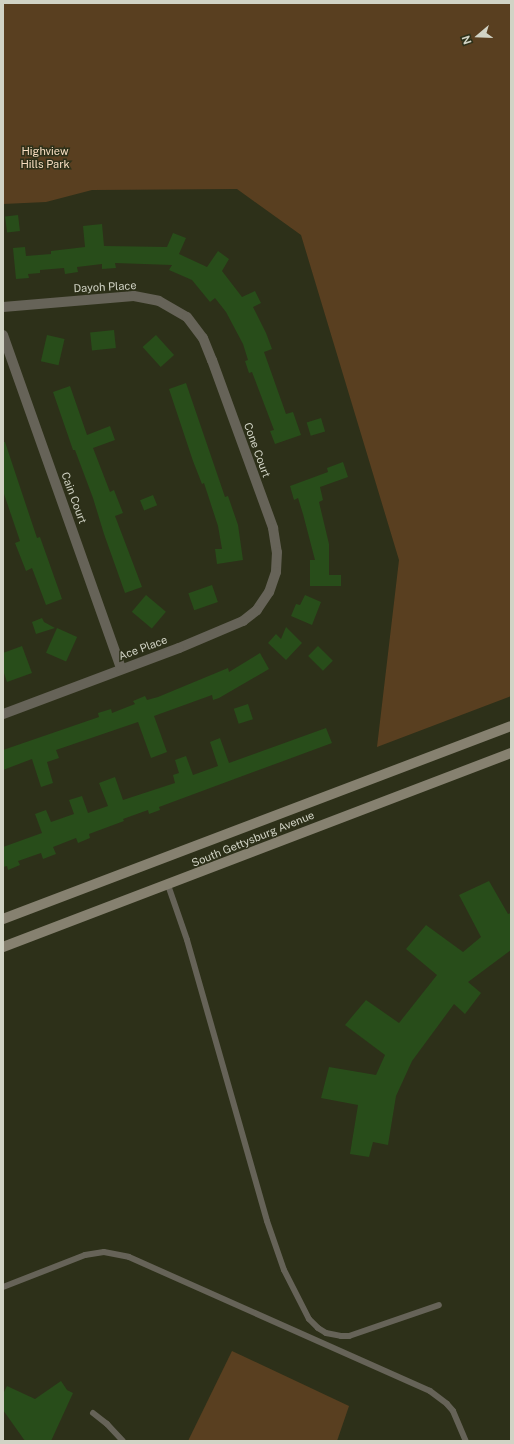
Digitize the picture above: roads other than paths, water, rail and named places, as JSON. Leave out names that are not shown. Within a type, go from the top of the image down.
[{"type":"main road","name":"South Gettysburg Avenue","points":[[3,920],[511,726]]},
{"type":"main road","name":"South Gettysburg Avenue","points":[[3,947],[168,885],[331,820],[511,753]]},
{"type":"street","name":"Dayoh Place","points":[[3,307],[134,296],[149,298],[169,306],[187,317],[198,330]]},
{"type":"street","name":"Cone Court","points":[[198,330],[212,360],[273,528],[277,552],[273,582]]},
{"type":"street","name":"Cain Court","points":[[3,335],[121,669]]},
{"type":"street","name":"Ace Place","points":[[3,714],[242,621],[263,602],[273,582]]},
{"type":"lane","points":[[168,885],[187,940],[267,1221],[284,1270],[309,1319],[318,1328],[326,1333],[349,1336],[439,1305]]},
{"type":"lane","points":[[3,1288],[85,1255],[104,1252],[129,1257],[430,1391],[444,1401],[453,1411],[466,1441]]},
{"type":"lane","points":[[93,1413],[107,1424],[123,1441]]},
{"type":"park label","name":"Highview Hills Park","points":[[45,158]]}]
